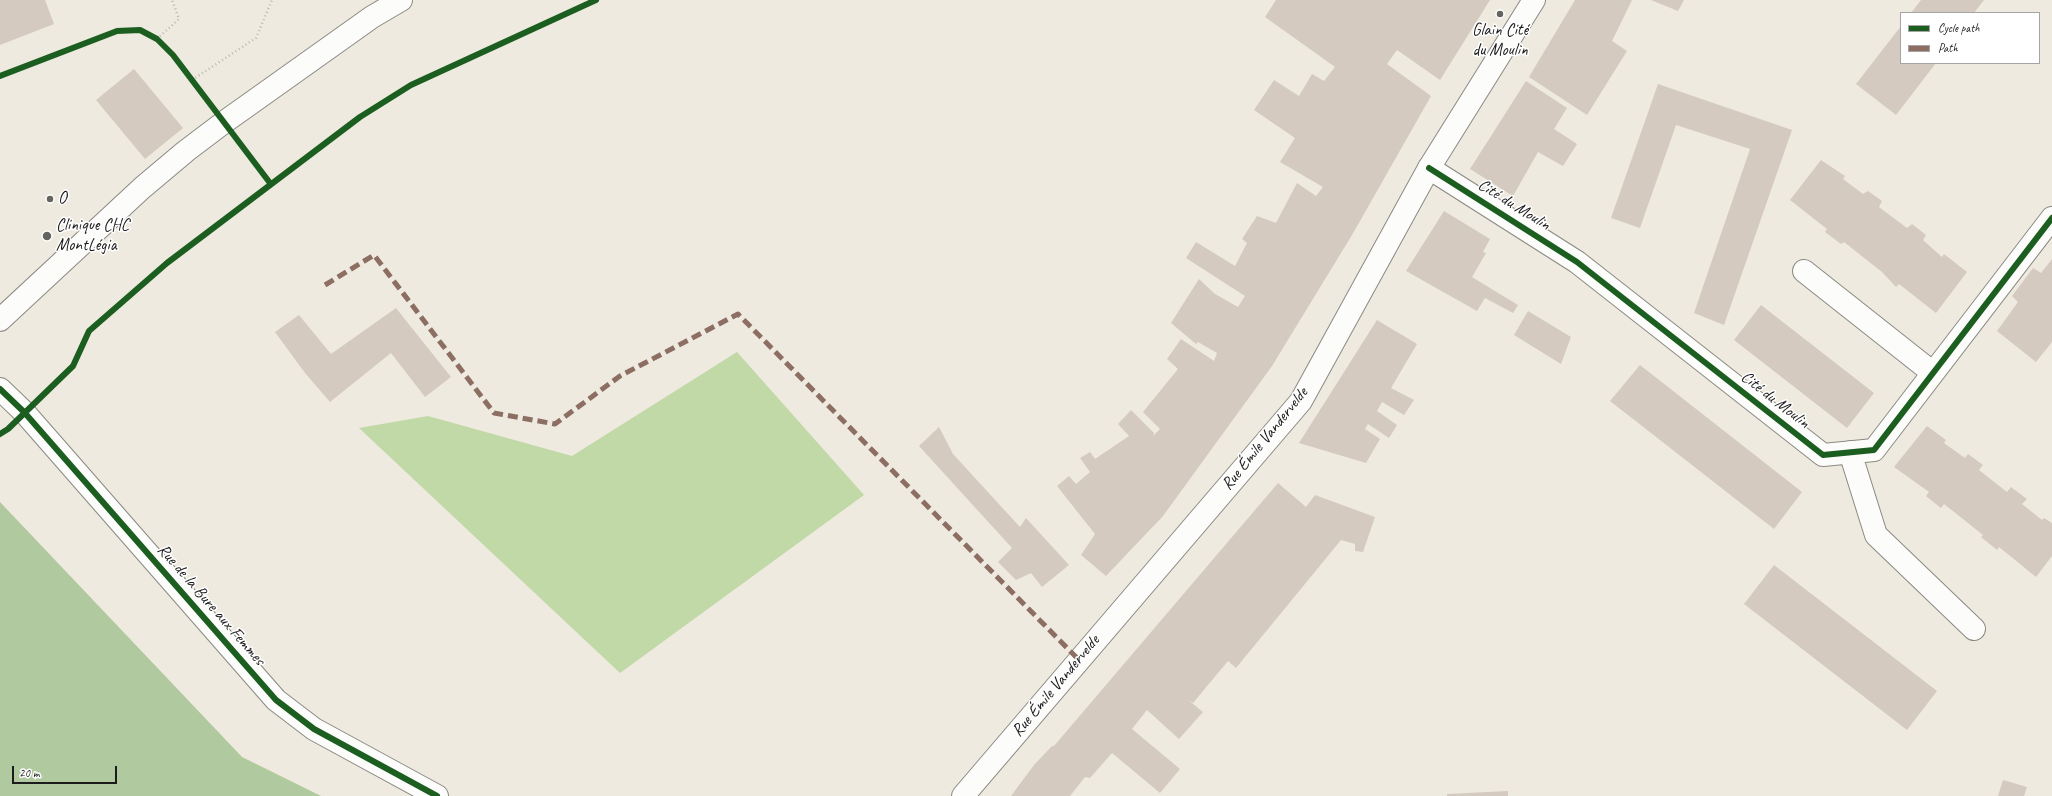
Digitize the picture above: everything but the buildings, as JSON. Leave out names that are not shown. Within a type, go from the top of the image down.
[{"type":"street","points":[[0,320],[142,188],[186,151],[372,17],[401,0]]},
{"type":"street","name":"Rue Émile Vandervelde","points":[[963,796],[1078,659],[1301,401],[1429,168],[1534,0]]},
{"type":"street","name":"Cité du Moulin","points":[[1429,168],[1577,262],[1823,455],[1874,450],[2052,218]]},
{"type":"street","points":[[1804,271],[1933,373]]},
{"type":"street","name":"Rue de la Bure aux Femmes","points":[[0,388],[24,412],[276,700],[314,729],[437,796]]},
{"type":"street","points":[[1850,452],[1876,535],[1974,629]]},
{"type":"path","points":[[163,45],[154,38],[179,19],[172,0]]},
{"type":"path","points":[[186,84],[256,38],[272,0]]},
{"type":"path","points":[[187,73],[196,86]]},
{"type":"green space","points":[[737,352],[864,495],[620,673],[359,428],[428,416],[572,456]]},
{"type":"green space","points":[[0,502],[242,757],[321,796],[0,796]]},
{"type":"marked path","points":[[325,285],[374,255],[494,413],[555,424],[620,376],[738,314],[1078,659]]},
{"type":"cycle path","points":[[0,434],[8,429],[73,366],[89,331],[167,263],[360,117],[411,85],[596,0]]},
{"type":"cycle path","points":[[0,76],[117,31],[140,30],[157,39],[173,55],[270,183]]},
{"type":"cycle path","points":[[1429,168],[1577,262],[1823,455],[1874,450],[2052,218]]},
{"type":"cycle path","points":[[0,389],[24,412],[276,700],[314,729],[437,796]]},
{"type":"place","name":"Glain Cité du Moulin","points":[[1500,14]]},
{"type":"place","name":"O","points":[[50,199]]},
{"type":"place","name":"Clinique CHC MontLégia","points":[[47,236]]}]
